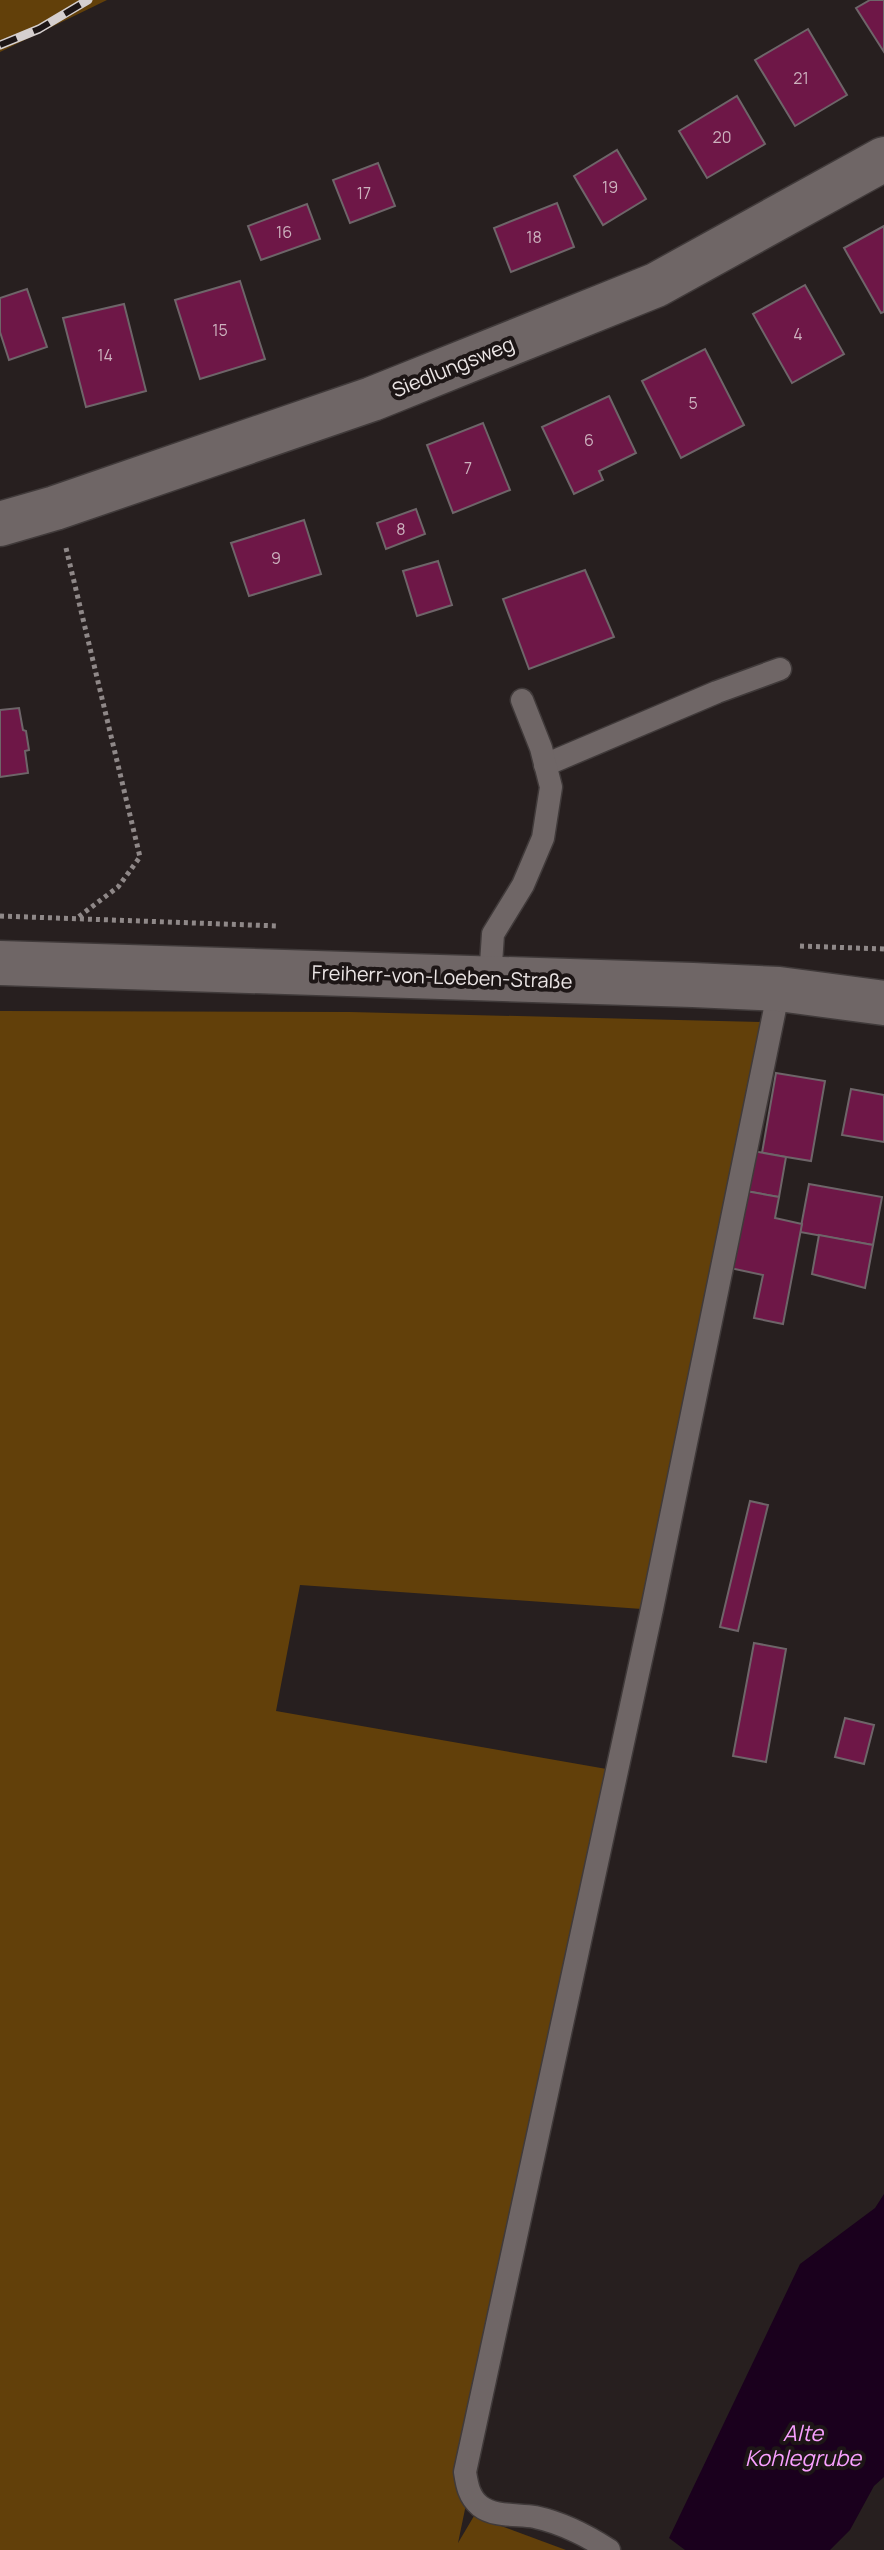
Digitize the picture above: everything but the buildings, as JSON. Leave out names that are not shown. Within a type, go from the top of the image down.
[{"type":"street","name":"Siedlungsweg","points":[[0,524],[372,399],[656,285],[884,159]]},
{"type":"street","name":"Freiherr-von-Loeben-Straße","points":[[0,963],[779,989],[884,1003]]},
{"type":"lane","points":[[545,765],[717,692],[780,669]]},
{"type":"lane","points":[[490,979],[493,934],[523,885],[543,838],[551,787],[541,748],[522,700]]},
{"type":"lane","points":[[609,2550],[580,2531],[534,2517],[499,2513],[481,2507],[469,2491],[465,2472],[646,1639],[779,989]]},
{"type":"path","points":[[55,508],[140,857],[118,887],[77,918]]},
{"type":"path","points":[[858,947],[884,949]]},
{"type":"shaded area","points":[[0,0],[107,0],[0,52]]},
{"type":"shaded area","points":[[0,1011],[350,1012],[761,1022],[642,1609],[300,1585],[276,1711],[618,1771],[458,2543],[474,2516],[566,2550],[0,2550]]},
{"type":"water","name":"Alte Kohlegrube","points":[[884,2194],[884,2477],[874,2486],[850,2530],[830,2550],[685,2550],[669,2538],[800,2264],[875,2208]]},
{"type":"railway","points":[[0,45],[39,29],[88,0]]}]
